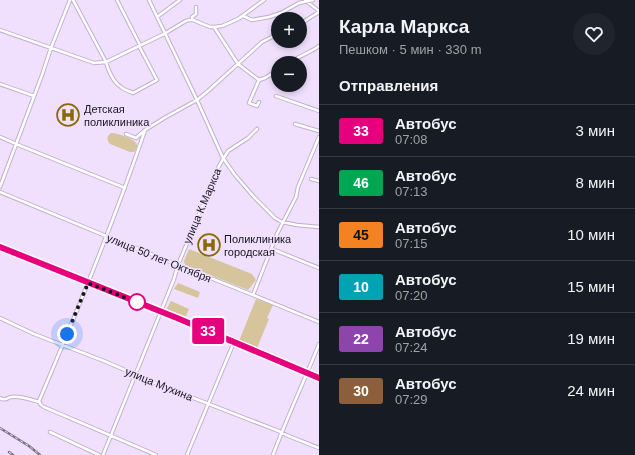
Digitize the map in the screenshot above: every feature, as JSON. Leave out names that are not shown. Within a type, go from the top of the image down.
[{"type":"main road","points":[[0,247],[319,378]]},
{"type":"street","points":[[0,187],[15,143],[70,1],[66,0]]},
{"type":"street","points":[[73,0],[116,83],[121,88],[133,92],[157,80],[117,0]]},
{"type":"street","points":[[149,0],[223,158],[239,180],[275,218],[282,222],[319,227]]},
{"type":"street","points":[[157,17],[180,0]]},
{"type":"street","points":[[0,30],[94,63],[106,62],[164,34],[184,22],[193,20],[214,27],[222,26],[243,16],[264,0]]},
{"type":"street","points":[[243,16],[252,20],[258,20],[281,13],[305,0],[312,0]]},
{"type":"street","points":[[305,0],[319,12],[307,20]]},
{"type":"street","points":[[193,20],[192,17],[196,14],[196,8]]},
{"type":"street","points":[[214,27],[238,64],[259,80]]},
{"type":"street","points":[[126,134],[136,138],[145,130],[197,100],[262,42],[271,38]]},
{"type":"street","points":[[302,56],[319,46]]},
{"type":"street","points":[[259,102],[257,106],[249,103],[259,80],[271,74]]},
{"type":"street","points":[[0,84],[34,96]]},
{"type":"street","points":[[276,96],[319,111]]},
{"type":"street","points":[[295,124],[319,131]]},
{"type":"street","points":[[40,402],[126,188],[145,130]]},
{"type":"street","points":[[223,158],[228,151],[258,130]]},
{"type":"street","points":[[0,137],[126,188]]},
{"type":"street","points":[[253,295],[282,222],[296,197],[298,187],[319,137]]},
{"type":"street","name":"улица К.Маркса","points":[[103,455],[218,166],[223,158]]},
{"type":"street","points":[[311,179],[319,181]]},
{"type":"street","name":"улица 50 лет Октября","points":[[0,192],[319,322]]},
{"type":"street","points":[[272,249],[319,268]]},
{"type":"street","name":"улица Мухина","points":[[0,318],[63,346],[104,361],[319,448]]},
{"type":"street","points":[[187,455],[234,342]]},
{"type":"street","points":[[273,455],[281,432],[308,374],[319,344]]},
{"type":"street","points":[[0,398],[6,400],[9,397],[14,396],[40,402],[44,407],[156,455]]},
{"type":"street","points":[[50,432],[99,455]]},
{"type":"shaded area","points":[[111,133],[122,135],[131,139],[136,143],[137,148],[134,152],[130,152],[110,144],[108,138]]},
{"type":"shaded area","points":[[189,249],[252,274],[256,280],[248,290],[185,265],[184,261]]},
{"type":"shaded area","points":[[178,283],[200,292],[198,298],[174,289]]},
{"type":"shaded area","points":[[256,299],[273,305],[257,348],[239,341]]},
{"type":"shaded area","points":[[171,301],[189,309],[185,318],[166,310]]},
{"type":"railway","points":[[0,428],[29,446],[40,455]]},
{"type":"railway","points":[[9,452],[13,455]]},
{"type":"bus line","name":"33","points":[[0,247],[177,318],[319,378]]},
{"type":"place","name":"Детская поликлиника","points":[[68,115]]},
{"type":"place","name":"Поликлиника городская","points":[[209,245]]},
{"type":"route","points":[[67,334],[88,283],[137,302]]}]
